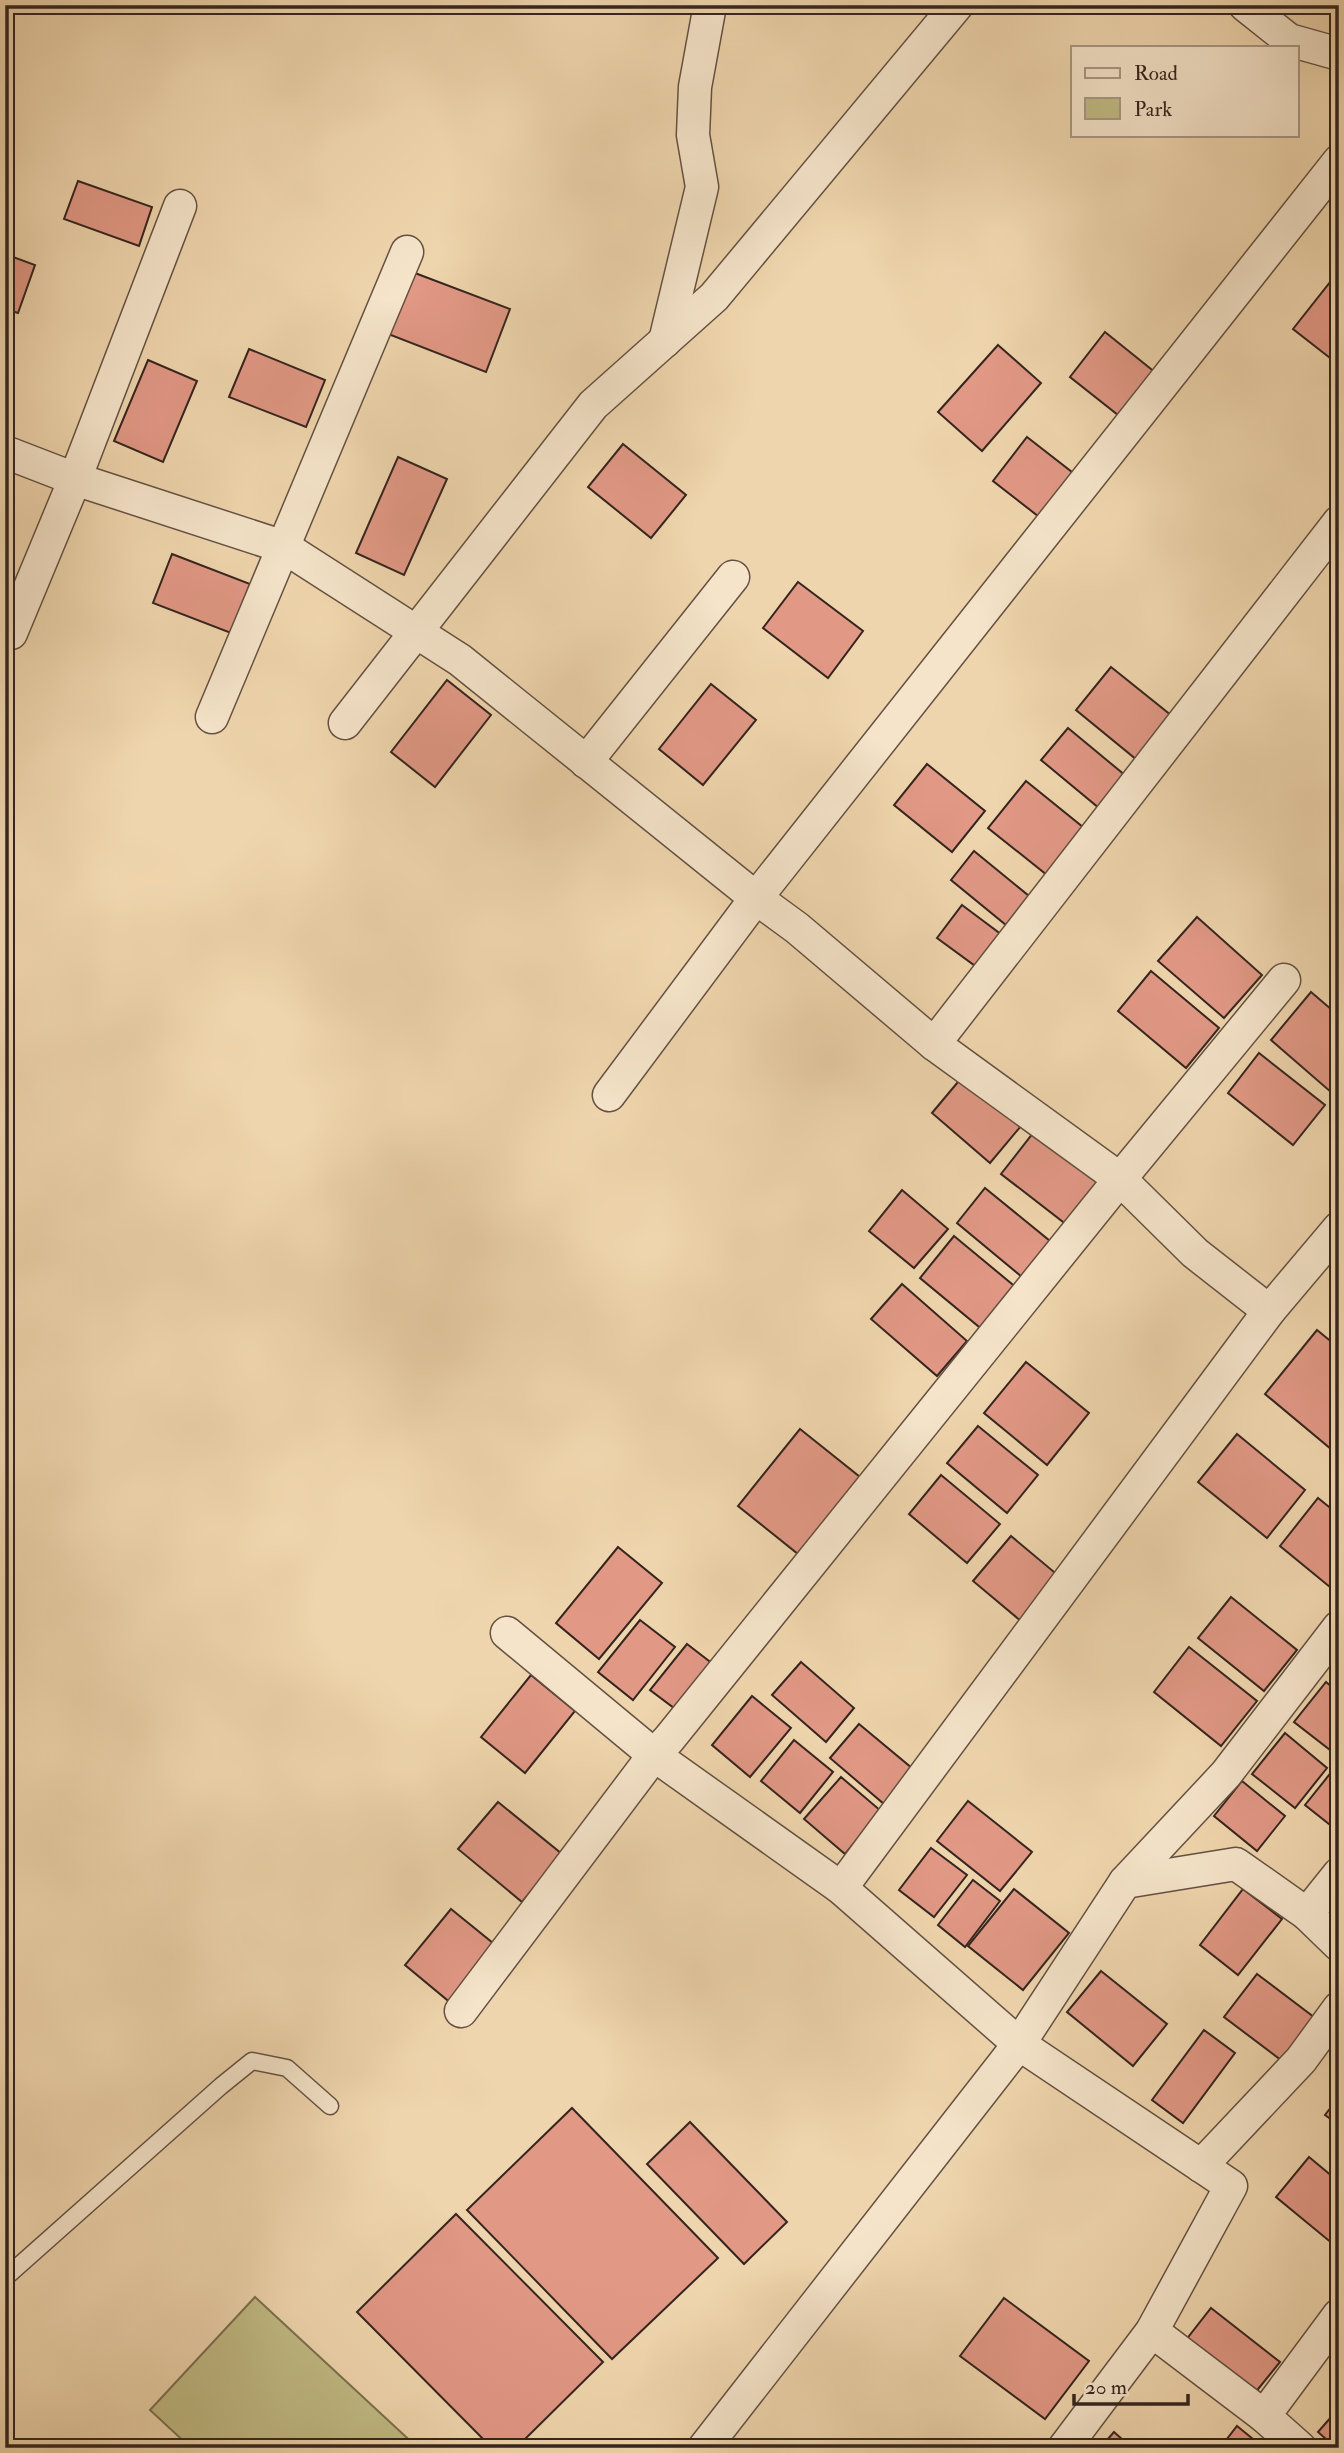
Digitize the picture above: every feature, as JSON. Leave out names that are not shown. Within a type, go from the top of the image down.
[{"type":"street","points":[[665,341],[702,187],[694,135],[695,87],[710,5]]},
{"type":"street","points":[[345,723],[593,405],[714,297],[957,5]]},
{"type":"street","points":[[1245,5],[1289,40],[1339,54]]},
{"type":"street","points":[[609,1095],[756,898],[1339,161]]},
{"type":"street","points":[[10,633],[75,479],[180,206]]},
{"type":"street","points":[[212,718],[407,252]]},
{"type":"street","points":[[5,452],[75,479],[284,547],[460,660],[797,928],[934,1044],[1120,1179],[1195,1253],[1269,1311]]},
{"type":"street","points":[[934,1044],[1339,522]]},
{"type":"street","points":[[586,762],[733,577]]},
{"type":"street","points":[[461,2011],[654,1755],[1284,980]]},
{"type":"street","points":[[841,1888],[1269,1311],[1339,1228]]},
{"type":"street","points":[[704,2448],[1019,2044],[1125,1882],[1226,1774],[1339,1627]]},
{"type":"street","points":[[507,1633],[654,1755],[841,1888],[1019,2044],[1231,2186],[1152,2331],[1064,2448]]},
{"type":"street","points":[[1125,1882],[1236,1864],[1307,1914],[1339,1945]]},
{"type":"street","points":[[1307,1914],[1339,1874]]},
{"type":"street","points":[[1201,2165],[1301,2060],[1339,2008]]},
{"type":"street","points":[[1265,2416],[1339,2315]]},
{"type":"street","points":[[1152,2331],[1265,2416],[1300,2448]]},
{"type":"lane","points":[[5,2278],[221,2085],[252,2061],[287,2068],[330,2106]]},
{"type":"green space","points":[[255,2297],[418,2448],[191,2448],[150,2410]]},
{"type":"building","points":[[78,181],[152,207],[139,246],[64,219]]},
{"type":"building","points":[[5,254],[35,265],[18,313],[5,309]]},
{"type":"building","points":[[407,270],[510,309],[486,372],[383,332]]},
{"type":"building","points":[[1331,281],[1339,287],[1339,365],[1293,329]]},
{"type":"building","points":[[1105,332],[1172,386],[1137,430],[1070,377]]},
{"type":"building","points":[[998,345],[1041,383],[982,451],[938,412]]},
{"type":"building","points":[[249,349],[325,380],[306,427],[229,397]]},
{"type":"building","points":[[148,360],[197,381],[163,462],[114,441]]},
{"type":"building","points":[[1027,437],[1095,490],[1061,534],[993,481]]},
{"type":"building","points":[[623,444],[686,495],[651,538],[588,487]]},
{"type":"building","points":[[398,457],[447,479],[404,575],[356,553]]},
{"type":"building","points":[[172,554],[250,584],[231,633],[153,603]]},
{"type":"building","points":[[798,582],[863,631],[828,678],[763,628]]},
{"type":"building","points":[[1111,667],[1172,716],[1137,760],[1076,710]]},
{"type":"building","points":[[447,680],[491,715],[435,787],[391,752]]},
{"type":"building","points":[[711,684],[756,720],[703,785],[659,749]]},
{"type":"building","points":[[1068,728],[1132,781],[1105,813],[1041,760]]},
{"type":"building","points":[[927,764],[985,811],[952,852],[894,805]]},
{"type":"building","points":[[1026,781],[1089,832],[1052,879],[988,828]]},
{"type":"building","points":[[974,851],[1029,896],[1006,925],[951,880]]},
{"type":"building","points":[[962,905],[1002,935],[978,968],[937,938]]},
{"type":"building","points":[[1197,917],[1262,975],[1224,1018],[1158,961]]},
{"type":"building","points":[[1151,971],[1219,1028],[1186,1068],[1118,1011]]},
{"type":"building","points":[[1311,992],[1339,1016],[1339,1086],[1332,1093],[1271,1040]]},
{"type":"building","points":[[1259,1053],[1325,1105],[1293,1145],[1228,1093]]},
{"type":"building","points":[[968,1070],[1026,1120],[990,1163],[932,1113]]},
{"type":"building","points":[[1037,1128],[1103,1179],[1067,1225],[1001,1174]]},
{"type":"building","points":[[985,1188],[1050,1241],[1022,1277],[957,1223]]},
{"type":"building","points":[[902,1190],[948,1229],[914,1268],[869,1231]]},
{"type":"building","points":[[954,1236],[1018,1289],[984,1331],[920,1278]]},
{"type":"building","points":[[902,1284],[967,1341],[937,1376],[871,1319]]},
{"type":"building","points":[[1317,1330],[1339,1348],[1339,1440],[1331,1449],[1265,1394]]},
{"type":"building","points":[[1026,1362],[1089,1413],[1047,1465],[984,1413]]},
{"type":"building","points":[[978,1426],[1038,1475],[1007,1513],[947,1463]]},
{"type":"building","points":[[800,1429],[860,1477],[798,1554],[738,1506]]},
{"type":"building","points":[[1237,1434],[1305,1490],[1267,1538],[1198,1482]]},
{"type":"building","points":[[941,1475],[1000,1524],[967,1563],[909,1514]]},
{"type":"building","points":[[1318,1498],[1339,1515],[1339,1589],[1336,1592],[1280,1546]]},
{"type":"building","points":[[1011,1536],[1072,1587],[1034,1632],[973,1581]]},
{"type":"building","points":[[618,1547],[662,1583],[599,1659],[556,1623]]},
{"type":"building","points":[[1231,1597],[1297,1650],[1264,1691],[1198,1638]]},
{"type":"building","points":[[640,1620],[675,1647],[633,1700],[598,1672]]},
{"type":"building","points":[[687,1644],[718,1668],[682,1714],[650,1690]]},
{"type":"building","points":[[1189,1647],[1257,1701],[1221,1746],[1154,1692]]},
{"type":"building","points":[[801,1662],[854,1708],[826,1742],[772,1695]]},
{"type":"building","points":[[531,1675],[575,1711],[525,1773],[481,1737]]},
{"type":"building","points":[[1326,1682],[1339,1693],[1339,1747],[1334,1753],[1294,1722]]},
{"type":"building","points":[[752,1696],[791,1728],[750,1777],[712,1745]]},
{"type":"building","points":[[859,1724],[913,1769],[884,1804],[830,1758]]},
{"type":"building","points":[[1285,1733],[1327,1768],[1295,1808],[1252,1774]]},
{"type":"building","points":[[794,1740],[833,1772],[800,1813],[761,1781]]},
{"type":"building","points":[[1337,1765],[1339,1767],[1339,1832],[1305,1805]]},
{"type":"building","points":[[841,1777],[881,1811],[845,1854],[804,1819]]},
{"type":"building","points":[[1242,1781],[1285,1816],[1257,1851],[1214,1816]]},
{"type":"building","points":[[968,1801],[1032,1852],[1000,1891],[937,1841]]},
{"type":"building","points":[[498,1802],[562,1854],[522,1902],[458,1849]]},
{"type":"building","points":[[931,1848],[967,1875],[934,1917],[899,1890]]},
{"type":"building","points":[[973,1880],[1000,1901],[965,1947],[938,1925]]},
{"type":"building","points":[[1014,1889],[1069,1933],[1023,1990],[968,1946]]},
{"type":"building","points":[[1243,1889],[1282,1919],[1238,1975],[1200,1945]]},
{"type":"building","points":[[451,1909],[499,1948],[452,2004],[405,1965]]},
{"type":"building","points":[[1101,1971],[1167,2024],[1133,2066],[1067,2012]]},
{"type":"building","points":[[1257,1974],[1323,2024],[1290,2067],[1224,2017]]},
{"type":"building","points":[[1204,2030],[1235,2053],[1183,2123],[1152,2100]]},
{"type":"building","points":[[1339,2097],[1339,2125],[1325,2115]]},
{"type":"building","points":[[572,2108],[718,2258],[612,2359],[467,2210]]},
{"type":"building","points":[[690,2122],[787,2222],[744,2264],[647,2164]]},
{"type":"building","points":[[1309,2157],[1339,2182],[1339,2249],[1276,2197]]},
{"type":"building","points":[[456,2214],[603,2362],[516,2448],[492,2448],[357,2312]]},
{"type":"building","points":[[1004,2298],[1089,2361],[1045,2419],[960,2356]]},
{"type":"building","points":[[1211,2308],[1280,2362],[1250,2399],[1182,2345]]},
{"type":"building","points":[[1339,2408],[1339,2448],[1336,2448],[1318,2432]]},
{"type":"building","points":[[1237,2426],[1264,2448],[1220,2448]]},
{"type":"building","points":[[1114,2432],[1132,2448],[1100,2448]]}]
